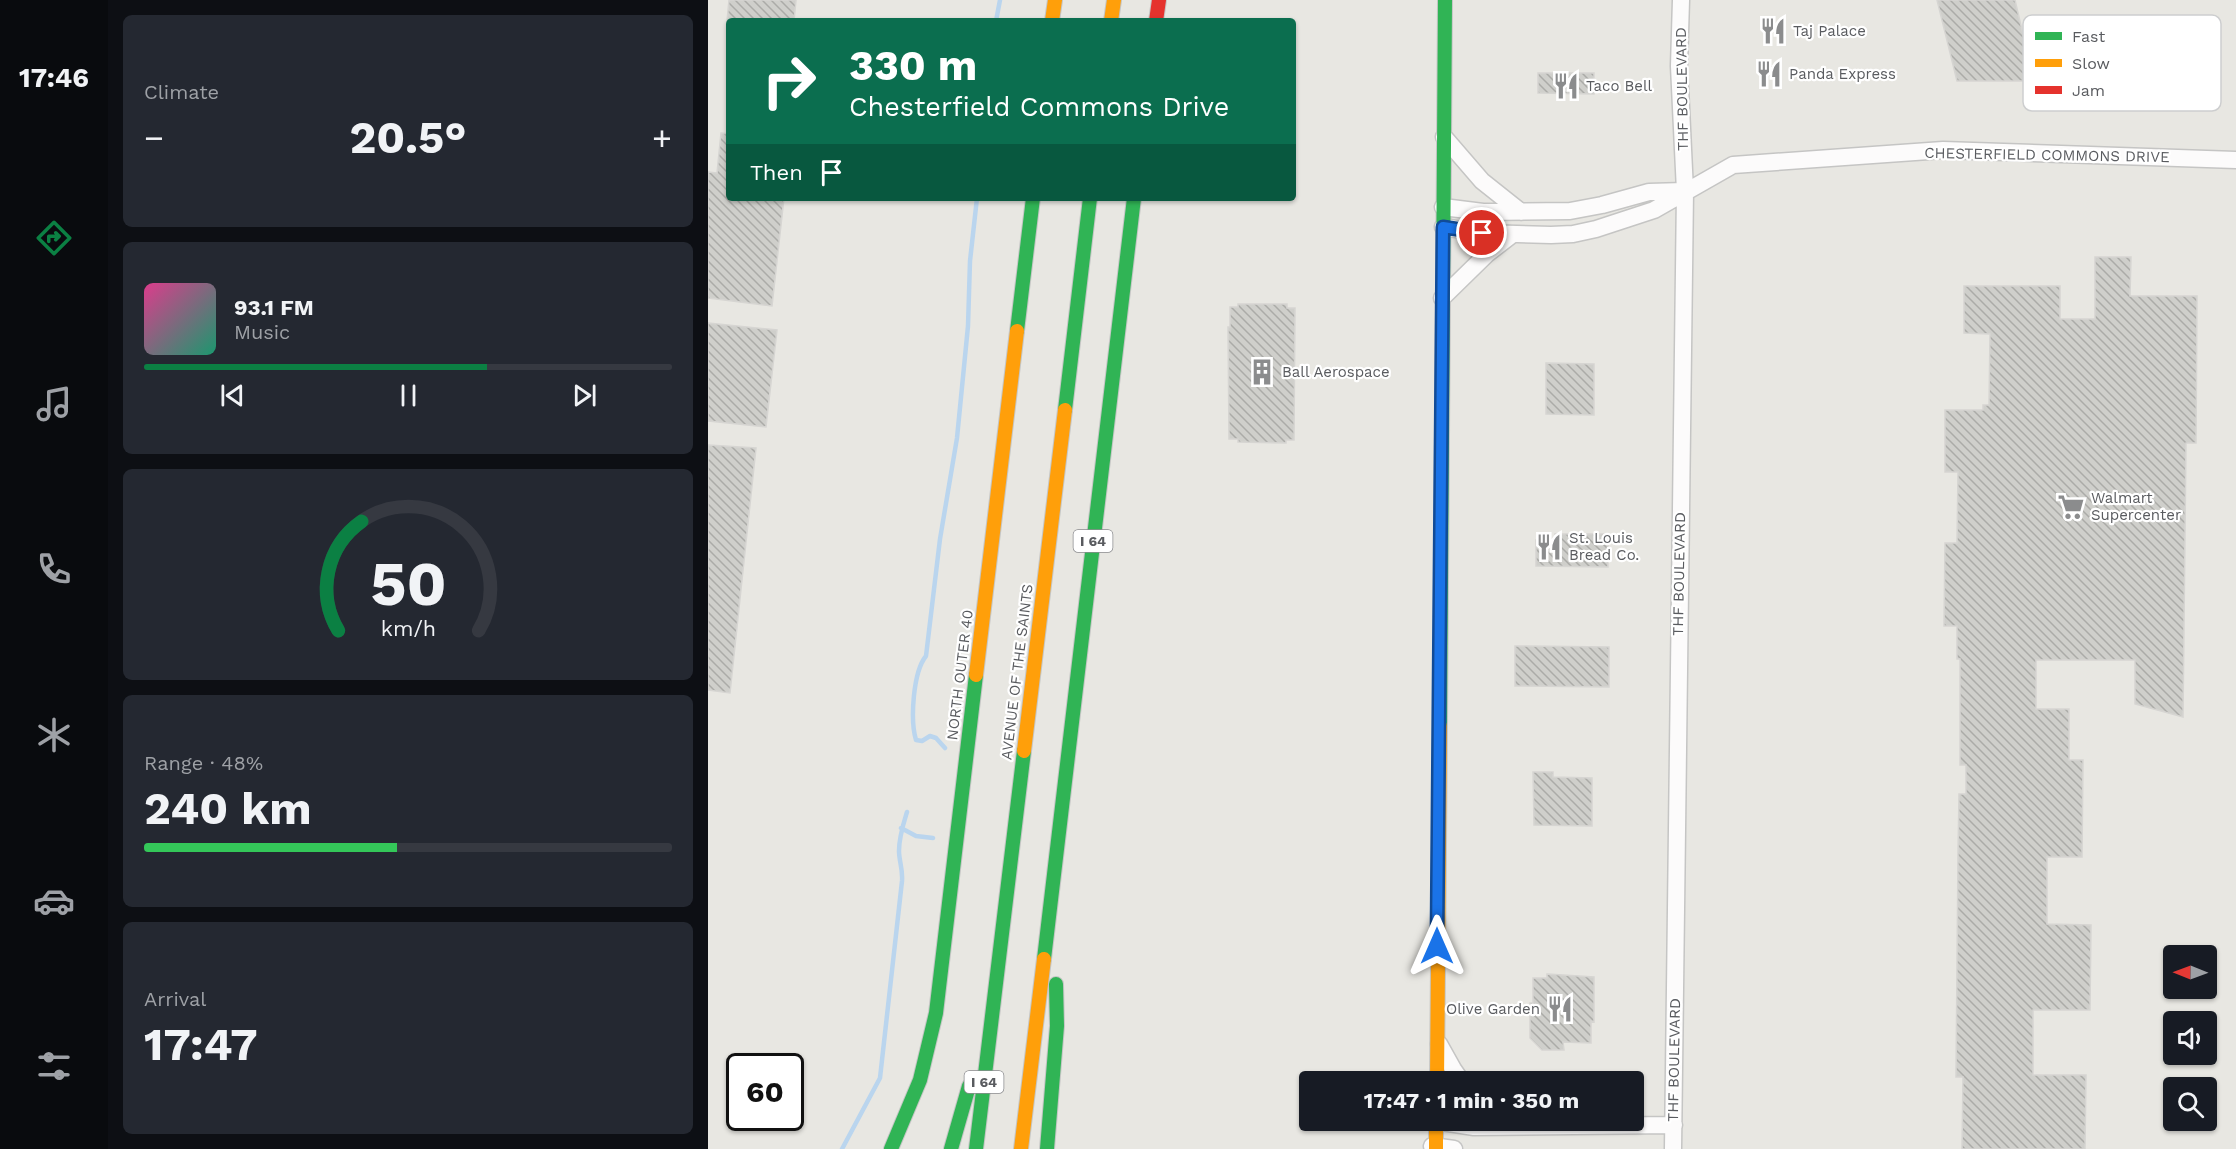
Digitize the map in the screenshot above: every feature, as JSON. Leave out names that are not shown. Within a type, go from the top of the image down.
[{"type":"main road","points":[[1052,18],[1054,0]]},
{"type":"main road","points":[[1111,18],[1114,0]]},
{"type":"main road","points":[[1156,18],[1159,0]]},
{"type":"main road","points":[[1437,1071],[1445,0]]},
{"type":"main road","name":"NORTH OUTER 40","points":[[891,1149],[920,1080],[936,1013],[1033,201]]},
{"type":"main road","name":"AVENUE OF THE SAINTS","points":[[976,1149],[1090,201]]},
{"type":"main road","name":"I 64","points":[[1021,1149],[1134,201]]},
{"type":"main road","points":[[1047,1149],[1057,1026],[1053,884]]},
{"type":"main road","points":[[951,1149],[992,1015]]},
{"type":"main road","points":[[1434,1148],[1435,1131]]},
{"type":"street","name":"THF BOULEVARD","points":[[1673,1149],[1685,191],[1679,66],[1681,0]]},
{"type":"street","points":[[1443,137],[1482,181],[1521,212]]},
{"type":"street","name":"CHESTERFIELD COMMONS DRIVE","points":[[1443,227],[1482,233],[1562,235],[1596,229],[1654,210],[1733,165],[1943,150],[2236,160]]},
{"type":"street","name":"CHESTERFIELD COMMONS DRIVE","points":[[1443,207],[1483,212],[1570,211],[1649,192],[1685,191]]},
{"type":"street","points":[[1442,298],[1487,254],[1513,234]]},
{"type":"street","points":[[1437,1039],[1454,1071]]},
{"type":"street","points":[[1644,1125],[1674,1125]]},
{"type":"street","points":[[1434,1148],[1454,1149]]},
{"type":"building","points":[[729,0],[796,0],[794,18],[727,18]]},
{"type":"building","points":[[1937,0],[2015,0],[2023,34],[2023,81],[1957,81]]},
{"type":"building","points":[[1538,73],[1594,73],[1594,94],[1538,93]]},
{"type":"building","points":[[721,133],[726,134],[726,201],[784,201],[772,306],[708,298],[708,172],[717,173]]},
{"type":"building","name":"Walmart Supercenter","points":[[2095,257],[2131,257],[2130,296],[2197,296],[2196,443],[2186,443],[2183,717],[2135,704],[2135,660],[2036,660],[2036,709],[2069,709],[2069,760],[2083,760],[2082,857],[2047,857],[2047,924],[2091,925],[2090,1010],[2033,1010],[2033,1075],[2086,1075],[2085,1149],[1962,1149],[1963,1077],[1956,1077],[1958,853],[1959,794],[1966,794],[1966,765],[1960,765],[1960,659],[1957,659],[1957,626],[1944,626],[1945,543],[1957,543],[1958,472],[1945,472],[1945,410],[1983,410],[1983,405],[1989,405],[1990,334],[1964,333],[1964,286],[2060,286],[2060,319],[2095,319]]},
{"type":"building","name":"Ball Aerospace","points":[[1238,304],[1287,304],[1287,308],[1295,308],[1294,440],[1286,440],[1286,443],[1238,442],[1238,439],[1229,439],[1228,327],[1230,327],[1230,307],[1238,307]]},
{"type":"building","points":[[708,323],[777,330],[766,427],[708,421]]},
{"type":"building","points":[[1546,363],[1594,364],[1594,415],[1546,414]]},
{"type":"building","points":[[708,445],[756,448],[730,693],[708,690]]},
{"type":"building","points":[[1555,534],[1608,534],[1608,567],[1536,566],[1536,540],[1555,540]]},
{"type":"building","points":[[1515,646],[1609,647],[1609,687],[1515,686]]},
{"type":"building","points":[[1533,772],[1553,772],[1553,777],[1592,778],[1592,826],[1534,825]]},
{"type":"building","points":[[1547,974],[1594,977],[1594,1022],[1591,1021],[1591,1043],[1563,1042],[1564,1050],[1542,1050],[1530,1038],[1533,978],[1547,978]]},
{"type":"waterway","points":[[997,18],[1000,0]]},
{"type":"waterway","points":[[945,748],[936,738],[930,736],[922,741],[916,740],[913,709],[918,673],[926,656],[940,539],[957,438],[977,201]]},
{"type":"waterway","points":[[842,1149],[880,1078],[902,881],[900,841],[907,812]]},
{"type":"waterway","points":[[901,828],[916,836],[933,838]]},
{"type":"traffic: fast","points":[[1440,726],[1445,0]]},
{"type":"traffic: fast","points":[[1017,331],[1033,201]]},
{"type":"traffic: fast","points":[[1065,410],[1090,201]]},
{"type":"traffic: fast","points":[[1044,959],[1134,201]]},
{"type":"traffic: fast","points":[[891,1149],[920,1080],[936,1013],[976,675]]},
{"type":"traffic: fast","points":[[976,1149],[1024,751]]},
{"type":"traffic: fast","points":[[1047,1149],[1057,1026],[1056,984]]},
{"type":"traffic: fast","points":[[951,1149],[969,1086]]},
{"type":"traffic: slow","points":[[1052,18],[1055,0]]},
{"type":"traffic: slow","points":[[1111,18],[1114,0]]},
{"type":"traffic: slow","points":[[976,675],[1017,331]]},
{"type":"traffic: slow","points":[[1024,751],[1065,410]]},
{"type":"traffic: slow","points":[[1437,1071],[1440,726]]},
{"type":"traffic: slow","points":[[1021,1149],[1044,959]]},
{"type":"traffic: slow","points":[[1436,1131],[1436,1149]]},
{"type":"traffic: jam","points":[[1156,18],[1159,0]]},
{"type":"place","name":"Taj Palace","points":[[1773,31]]},
{"type":"place","name":"Panda Express","points":[[1769,74]]},
{"type":"place","name":"Taco Bell","points":[[1566,86]]},
{"type":"place","name":"Ball Aerospace","points":[[1262,372]]},
{"type":"place","name":"Walmart Supercenter","points":[[2071,507]]},
{"type":"place","name":"St. Louis Bread Co.","points":[[1549,547]]},
{"type":"place","name":"Olive Garden","points":[[1560,1009]]},
{"type":"route","points":[[1437,946],[1443,227],[1482,233]]}]
